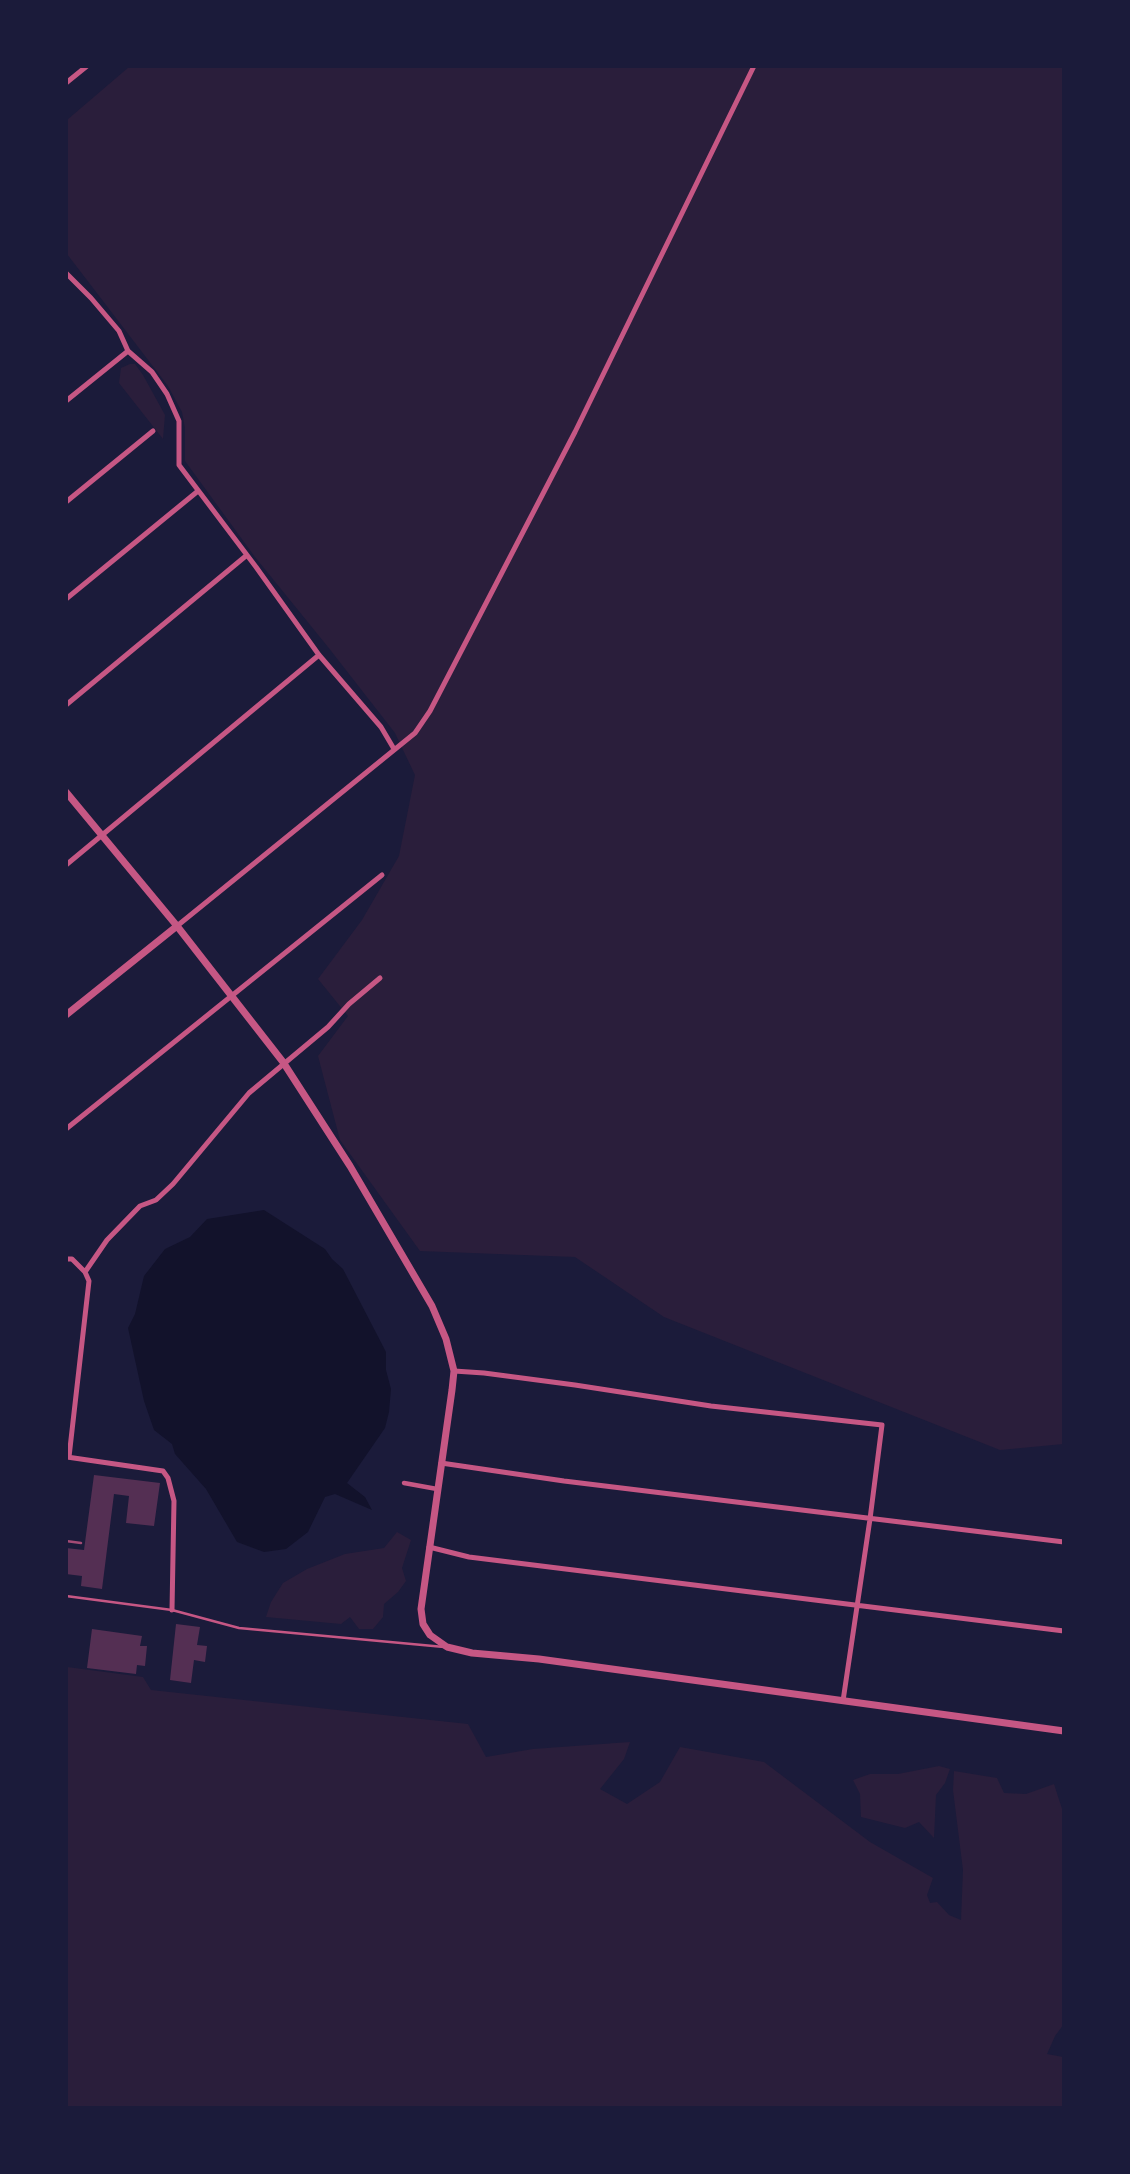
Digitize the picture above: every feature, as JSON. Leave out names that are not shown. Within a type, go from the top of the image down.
[{"type":"street","points":[[66,83],[87,66]]},
{"type":"street","points":[[66,1015],[415,733],[430,711],[575,432],[754,66]]},
{"type":"street","points":[[66,273],[119,331],[128,351],[152,372],[167,394],[179,421],[178,465],[319,654],[380,727],[394,750]]},
{"type":"street","points":[[66,401],[128,351]]},
{"type":"street","points":[[66,502],[153,431]]},
{"type":"street","points":[[66,599],[198,491]]},
{"type":"street","points":[[66,705],[247,555]]},
{"type":"street","points":[[66,865],[319,654]]},
{"type":"street","points":[[66,792],[177,926],[283,1062],[350,1166],[432,1306],[446,1339],[454,1371],[421,1609],[423,1624],[430,1635],[447,1647],[472,1653],[539,1659],[1063,1731]]},
{"type":"street","points":[[66,1129],[382,875]]},
{"type":"street","points":[[85,1272],[107,1240],[140,1206],[156,1200],[173,1184],[249,1093],[328,1027],[349,1004],[380,978]]},
{"type":"street","points":[[66,1259],[72,1259],[85,1272],[89,1281],[68,1457],[163,1471],[169,1478],[174,1501],[172,1610]]},
{"type":"street","points":[[454,1371],[711,1406],[882,1424],[843,1701]]},
{"type":"street","points":[[441,1463],[564,1481],[1063,1542]]},
{"type":"street","points":[[404,1483],[437,1489]]},
{"type":"street","points":[[429,1546],[468,1557],[1063,1631]]},
{"type":"lane","points":[[66,1596],[172,1610],[239,1628],[447,1647]]},
{"type":"shaded area","points":[[129,67],[1063,67],[1063,1444],[1000,1450],[664,1317],[575,1257],[420,1251],[340,1140],[318,1056],[348,1016],[318,979],[362,920],[399,856],[415,775],[395,733],[255,557],[185,461],[182,412],[168,386],[67,254],[67,120]]},
{"type":"shaded area","points":[[135,364],[143,375],[165,415],[163,439],[119,383],[121,368]]},
{"type":"shaded area","points":[[264,1210],[325,1249],[343,1269],[386,1352],[386,1370],[391,1389],[385,1428],[347,1483],[365,1497],[372,1510],[335,1494],[325,1497],[308,1532],[286,1549],[264,1552],[237,1542],[206,1489],[175,1454],[172,1444],[154,1430],[144,1401],[128,1328],[135,1314],[144,1276],[165,1249],[190,1237],[207,1219]]},
{"type":"shaded area","points":[[397,1532],[411,1540],[402,1568],[406,1581],[384,1604],[383,1617],[373,1629],[359,1629],[350,1617],[341,1624],[266,1617],[271,1602],[283,1583],[307,1569],[345,1554],[384,1548]]},
{"type":"shaded area","points":[[67,1667],[143,1677],[151,1690],[468,1724],[486,1757],[533,1749],[630,1742],[624,1759],[600,1789],[627,1804],[660,1782],[680,1747],[764,1762],[870,1842],[933,1878],[927,1895],[930,1903],[937,1902],[949,1915],[961,1920],[963,1870],[953,1790],[954,1771],[997,1778],[1004,1793],[1026,1794],[1054,1784],[1064,1815],[1064,2024],[1047,2054],[1063,2057],[1063,2107],[67,2107]]},
{"type":"shaded area","points":[[939,1766],[950,1769],[945,1783],[936,1795],[934,1838],[919,1822],[905,1828],[861,1817],[860,1794],[853,1780],[870,1774],[898,1774]]},
{"type":"building","points":[[94,1475],[160,1483],[154,1526],[126,1523],[129,1496],[114,1494],[102,1589],[81,1586],[82,1576],[66,1574],[66,1548],[84,1550]]},
{"type":"building","points":[[176,1624],[200,1627],[197,1645],[207,1646],[205,1662],[194,1660],[191,1683],[170,1680]]},
{"type":"building","points":[[92,1629],[142,1636],[140,1646],[147,1646],[145,1666],[137,1665],[136,1674],[87,1668]]},
{"type":"railway","points":[[66,1541],[81,1543]]}]
